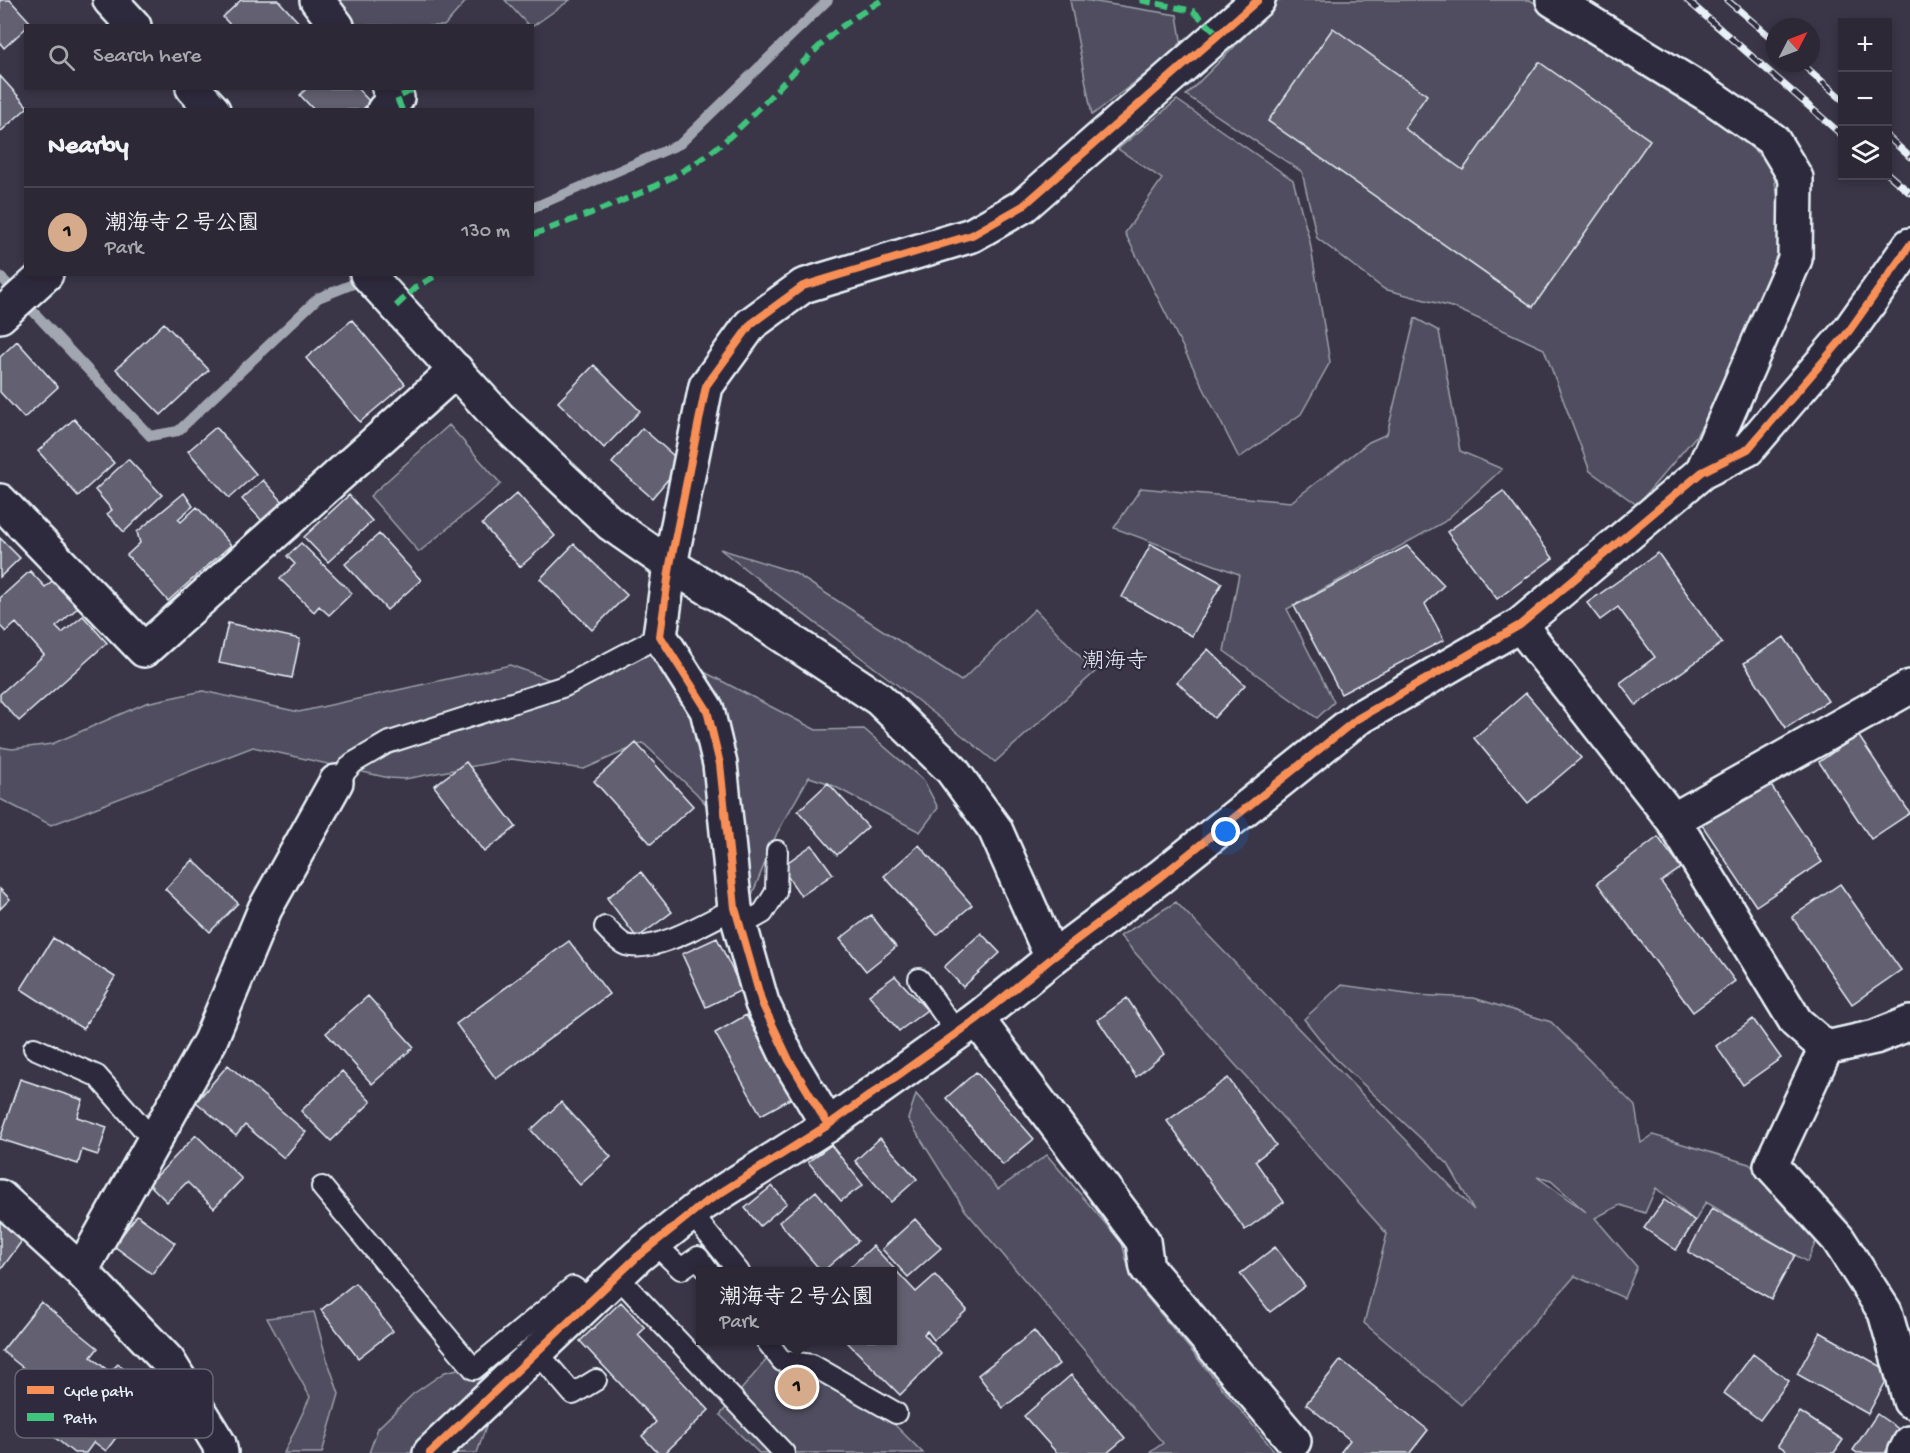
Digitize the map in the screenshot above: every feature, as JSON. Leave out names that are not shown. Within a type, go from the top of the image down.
[{"type":"street","points":[[110,0],[132,24]]},
{"type":"street","points":[[316,0],[335,24]]},
{"type":"street","points":[[828,1125],[789,1060],[762,1003],[738,917],[720,764],[707,710],[660,636],[670,566],[706,386],[751,324],[803,286],[972,235],[1023,206],[1258,0]]},
{"type":"street","points":[[1553,0],[1713,98],[1773,140],[1796,178],[1795,259],[1702,472]]},
{"type":"street","points":[[195,90],[211,108]]},
{"type":"street","points":[[386,108],[397,98],[391,90]]},
{"type":"street","points":[[430,1453],[617,1276],[703,1203],[828,1125],[967,1026],[1052,958],[1160,877],[1357,719],[1520,625],[1702,472],[1748,449],[1849,331],[1910,245]]},
{"type":"street","points":[[3,308],[43,276]]},
{"type":"street","points":[[369,276],[499,418],[611,524],[670,566],[738,606],[879,699],[952,770],[995,829],[1052,958]]},
{"type":"street","points":[[0,501],[144,650],[456,370]]},
{"type":"street","points":[[1520,625],[1673,820],[1796,1022],[1826,1048]]},
{"type":"street","points":[[1673,820],[1910,687]]},
{"type":"street","points":[[81,1271],[210,1041],[265,909],[336,782]]},
{"type":"street","points":[[1826,1048],[1875,1037],[1910,1023]]},
{"type":"street","points":[[967,1026],[1143,1241],[1148,1268],[1294,1441]]},
{"type":"street","points":[[1826,1048],[1771,1166],[1838,1239],[1897,1314],[1910,1401]]},
{"type":"street","points":[[0,1197],[81,1271],[168,1361],[173,1369]]},
{"type":"street","points":[[213,1434],[221,1453]]},
{"type":"street","points":[[1905,1453],[1910,1443]]},
{"type":"lane","points":[[336,782],[352,763],[387,742],[566,686],[660,636]]},
{"type":"lane","points":[[605,927],[623,944],[640,947],[738,917],[763,913],[776,892],[777,851]]},
{"type":"lane","points":[[919,980],[967,1026]]},
{"type":"lane","points":[[34,1048],[97,1076],[154,1141]]},
{"type":"lane","points":[[322,1187],[474,1369],[573,1287],[592,1300]]},
{"type":"lane","points":[[691,1213],[735,1267]]},
{"type":"lane","points":[[654,1243],[681,1269],[698,1257],[706,1267]]},
{"type":"lane","points":[[617,1276],[784,1453]]},
{"type":"lane","points":[[769,1345],[782,1361],[812,1365],[896,1413]]},
{"type":"lane","points":[[537,1352],[573,1394],[596,1380]]},
{"type":"shaded area","points":[[319,0],[467,0],[446,24],[340,24]]},
{"type":"shaded area","points":[[505,0],[570,0],[534,25],[527,24]]},
{"type":"shaded area","points":[[1070,0],[1084,0],[1177,15],[1182,46],[1092,115]]},
{"type":"shaded area","points":[[1278,0],[1530,0],[1696,99],[1772,166],[1785,235],[1752,337],[1696,436],[1637,505],[1590,471],[1544,349],[1455,308],[1384,289],[1317,238],[1302,172],[1186,95]]},
{"type":"shaded area","points":[[1177,100],[1293,180],[1310,242],[1330,362],[1301,414],[1239,458],[1125,233],[1162,179],[1118,149]]},
{"type":"shaded area","points":[[1415,318],[1439,331],[1460,451],[1502,469],[1444,522],[1287,609],[1334,702],[1317,718],[1224,651],[1239,574],[1114,528],[1141,488],[1291,502],[1369,442],[1387,434]]},
{"type":"shaded area","points":[[449,425],[501,484],[419,552],[370,496]]},
{"type":"shaded area","points":[[720,549],[793,572],[961,681],[1035,609],[1095,672],[995,762]]},
{"type":"shaded area","points":[[660,649],[816,730],[864,729],[924,781],[938,808],[920,832],[828,783],[809,777],[777,833],[752,895],[727,829],[696,793],[643,743],[584,769],[511,759],[405,779],[389,778],[253,747],[51,825],[0,799],[0,747],[12,749],[52,744],[146,703],[203,691],[299,712],[510,665],[559,683],[600,666]]},
{"type":"shaded area","points":[[1176,902],[1474,1210],[1448,1164],[1334,1057],[1304,1019],[1341,985],[1414,995],[1474,998],[1551,1022],[1635,1106],[1641,1143],[1653,1135],[1749,1164],[1784,1193],[1820,1232],[1807,1262],[1706,1202],[1695,1221],[1656,1188],[1645,1213],[1620,1205],[1595,1218],[1637,1267],[1624,1298],[1575,1276],[1461,1405],[1364,1323],[1387,1234],[1120,936]],"holes":[[[1537,1177],[1551,1181],[1586,1212]]]},
{"type":"shaded area","points":[[916,1094],[998,1189],[1047,1155],[1122,1243],[1131,1278],[1276,1453],[1149,1453],[1163,1443],[965,1210],[908,1119]]},
{"type":"shaded area","points":[[314,1312],[339,1394],[322,1453],[284,1453],[310,1397],[267,1318]]},
{"type":"shaded area","points":[[772,1353],[876,1406],[923,1453],[759,1453],[720,1415]]},
{"type":"shaded area","points":[[493,1361],[524,1364],[490,1415],[477,1453],[369,1453],[378,1428],[413,1394],[445,1372]]},
{"type":"building","points":[[0,0],[10,0],[31,23],[24,24],[24,30],[4,48],[0,43]]},
{"type":"building","points":[[241,0],[278,0],[300,24],[229,24],[223,17]]},
{"type":"building","points":[[1333,28],[1427,95],[1404,128],[1463,170],[1539,62],[1650,140],[1533,307],[1268,121]]},
{"type":"building","points":[[0,76],[28,107],[24,108],[24,111],[0,132]]},
{"type":"building","points":[[305,90],[359,90],[370,102],[364,108],[312,108],[300,95]]},
{"type":"building","points":[[352,320],[405,384],[360,422],[306,358]]},
{"type":"building","points":[[164,323],[209,370],[161,415],[116,369]]},
{"type":"building","points":[[17,341],[58,387],[24,418],[0,392],[0,357]]},
{"type":"building","points":[[594,365],[640,411],[604,448],[558,402]]},
{"type":"building","points":[[74,419],[114,463],[78,496],[38,451]]},
{"type":"building","points":[[216,427],[256,474],[229,498],[188,451]]},
{"type":"building","points":[[642,428],[682,463],[652,498],[612,463]]},
{"type":"building","points":[[128,459],[162,495],[124,532],[107,514],[112,510],[95,490]]},
{"type":"building","points":[[263,480],[285,504],[264,523],[242,499]]},
{"type":"building","points":[[1503,491],[1553,558],[1497,599],[1447,532]]},
{"type":"building","points":[[184,493],[193,506],[178,519],[181,522],[197,507],[231,545],[168,601],[127,555],[140,543],[137,532]]},
{"type":"building","points":[[517,493],[555,536],[520,567],[482,524]]},
{"type":"building","points":[[349,495],[372,521],[328,562],[304,537]]},
{"type":"building","points":[[379,534],[421,580],[387,610],[345,564]]},
{"type":"building","points":[[0,538],[20,558],[0,577]]},
{"type":"building","points":[[301,543],[352,593],[329,615],[319,606],[314,612],[280,579],[295,564],[287,556]]},
{"type":"building","points":[[574,544],[627,595],[592,630],[540,579]]},
{"type":"building","points":[[1151,544],[1222,583],[1192,636],[1122,597]]},
{"type":"building","points":[[1407,546],[1444,585],[1425,604],[1444,640],[1341,694],[1294,606]]},
{"type":"building","points":[[1658,553],[1722,643],[1636,705],[1620,683],[1655,657],[1618,607],[1600,620],[1587,603]]},
{"type":"building","points":[[30,571],[45,587],[57,577],[82,604],[56,627],[62,633],[83,616],[107,643],[19,721],[0,700],[0,694],[44,655],[16,623],[6,632],[0,626],[0,598]]},
{"type":"building","points":[[228,623],[300,639],[292,678],[219,663]]},
{"type":"building","points":[[1784,637],[1828,701],[1786,728],[1744,663]]},
{"type":"building","points":[[1208,649],[1245,685],[1214,718],[1177,682]]},
{"type":"building","points":[[1526,693],[1581,758],[1528,803],[1474,738]]},
{"type":"building","points":[[1858,735],[1910,813],[1871,839],[1819,762]]},
{"type":"building","points":[[636,743],[693,806],[651,844],[594,781]]},
{"type":"building","points":[[466,762],[516,827],[484,852],[434,786]]},
{"type":"building","points":[[1768,781],[1822,862],[1756,906],[1702,825]]},
{"type":"building","points":[[828,783],[868,827],[837,855],[798,811]]},
{"type":"building","points":[[1658,837],[1681,868],[1661,882],[1735,981],[1693,1012],[1597,883]]},
{"type":"building","points":[[812,845],[833,874],[801,896],[781,867]]},
{"type":"building","points":[[919,845],[972,905],[937,935],[884,876]]},
{"type":"building","points":[[193,860],[238,903],[210,932],[165,889]]},
{"type":"building","points":[[641,872],[672,912],[637,938],[607,898]]},
{"type":"building","points":[[1840,884],[1901,970],[1852,1004],[1792,917]]},
{"type":"building","points":[[0,889],[10,899],[0,909]]},
{"type":"building","points":[[871,915],[896,947],[866,971],[840,939]]},
{"type":"building","points":[[981,933],[1000,953],[963,987],[944,967]]},
{"type":"building","points":[[53,938],[115,977],[83,1029],[21,989]]},
{"type":"building","points":[[717,938],[742,990],[706,1007],[682,954]]},
{"type":"building","points":[[569,941],[609,994],[496,1079],[456,1024]]},
{"type":"building","points":[[895,976],[927,1010],[899,1031],[869,995]]},
{"type":"building","points":[[368,996],[414,1047],[372,1084],[326,1033]]},
{"type":"building","points":[[1127,998],[1164,1054],[1136,1077],[1098,1020]]},
{"type":"building","points":[[746,1015],[792,1098],[761,1115],[715,1033]]},
{"type":"building","points":[[1753,1019],[1781,1058],[1743,1085],[1716,1046]]},
{"type":"building","points":[[228,1065],[306,1132],[284,1158],[245,1125],[236,1136],[196,1102]]},
{"type":"building","points":[[342,1071],[371,1102],[331,1141],[301,1111]]},
{"type":"building","points":[[976,1072],[1034,1139],[1003,1165],[946,1098]]},
{"type":"building","points":[[1228,1078],[1276,1145],[1255,1161],[1284,1202],[1245,1230],[1167,1121]]},
{"type":"building","points":[[20,1079],[83,1100],[77,1117],[107,1127],[98,1155],[82,1150],[78,1164],[0,1139]]},
{"type":"building","points":[[561,1102],[611,1157],[580,1185],[531,1130]]},
{"type":"building","points":[[196,1135],[242,1179],[214,1208],[187,1182],[167,1202],[149,1184]]},
{"type":"building","points":[[880,1138],[917,1179],[891,1202],[855,1161]]},
{"type":"building","points":[[831,1145],[863,1185],[841,1201],[808,1162]]},
{"type":"building","points":[[772,1186],[787,1203],[760,1226],[745,1208]]},
{"type":"building","points":[[816,1191],[858,1241],[828,1267],[818,1267],[779,1222]]},
{"type":"building","points":[[1664,1200],[1695,1221],[1676,1250],[1644,1228]]},
{"type":"building","points":[[1712,1208],[1795,1255],[1771,1299],[1688,1252]]},
{"type":"building","points":[[137,1215],[175,1243],[152,1274],[114,1246]]},
{"type":"building","points":[[915,1219],[941,1248],[908,1277],[882,1249]]},
{"type":"building","points":[[0,1220],[24,1238],[0,1271]]},
{"type":"building","points":[[873,1246],[893,1267],[850,1267]]},
{"type":"building","points":[[1275,1247],[1305,1286],[1270,1312],[1240,1274]]},
{"type":"building","points":[[897,1272],[916,1292],[935,1275],[967,1310],[934,1340],[927,1331],[924,1334],[941,1354],[900,1395],[850,1345],[897,1345]]},
{"type":"building","points":[[355,1283],[393,1331],[358,1358],[321,1310]]},
{"type":"building","points":[[41,1302],[98,1348],[91,1357],[106,1369],[25,1369],[2,1351]]},
{"type":"building","points":[[621,1302],[645,1328],[638,1335],[709,1410],[665,1453],[658,1453],[642,1436],[656,1422],[580,1341]]},
{"type":"building","points":[[1034,1331],[1059,1364],[1003,1408],[978,1375]]},
{"type":"building","points":[[1820,1332],[1891,1372],[1868,1414],[1797,1374]]},
{"type":"building","points":[[1753,1354],[1789,1381],[1760,1420],[1724,1393]]},
{"type":"building","points":[[1341,1360],[1428,1430],[1410,1453],[1340,1453],[1350,1440],[1306,1404]]},
{"type":"building","points":[[118,1364],[124,1369],[113,1369]]},
{"type":"building","points":[[1071,1375],[1125,1438],[1107,1453],[1057,1453],[1024,1416]]},
{"type":"building","points":[[1800,1412],[1843,1440],[1834,1453],[1790,1453],[1778,1445]]},
{"type":"building","points":[[1877,1414],[1900,1430],[1885,1453],[1857,1453],[1853,1450]]},
{"type":"building","points":[[55,1438],[116,1438],[106,1451],[94,1442],[86,1453],[74,1453]]},
{"type":"waterway","points":[[534,207],[680,144],[828,0]]},
{"type":"waterway","points":[[0,276],[150,436],[178,431],[318,298],[368,278]]},
{"type":"railway","points":[[1687,0],[1838,132]]},
{"type":"railway","points":[[1727,0],[1766,33]]},
{"type":"railway","points":[[1811,72],[1838,95]]},
{"type":"railway","points":[[1892,141],[1910,157]]},
{"type":"railway","points":[[1892,177],[1910,193]]},
{"type":"marked path","points":[[534,234],[627,199],[694,164],[731,135],[840,28],[882,0]]},
{"type":"marked path","points":[[1140,0],[1193,11],[1219,35]]},
{"type":"marked path","points":[[401,108],[397,98],[412,90]]},
{"type":"marked path","points":[[396,306],[416,287],[435,276]]},
{"type":"cycle path","points":[[828,1125],[789,1060],[762,1003],[735,908],[720,764],[707,710],[660,636],[670,565],[706,386],[751,324],[803,286],[972,235],[1023,206],[1258,0]]},
{"type":"cycle path","points":[[430,1453],[638,1256],[703,1204],[828,1125],[977,1019],[1052,958],[1160,877],[1357,719],[1520,625],[1702,472],[1748,449],[1849,331],[1910,245]]},
{"type":"place","name":"潮海寺２号公園","points":[[797,1387]]},
{"type":"district","name":"潮海寺","points":[[1115,663]]}]
